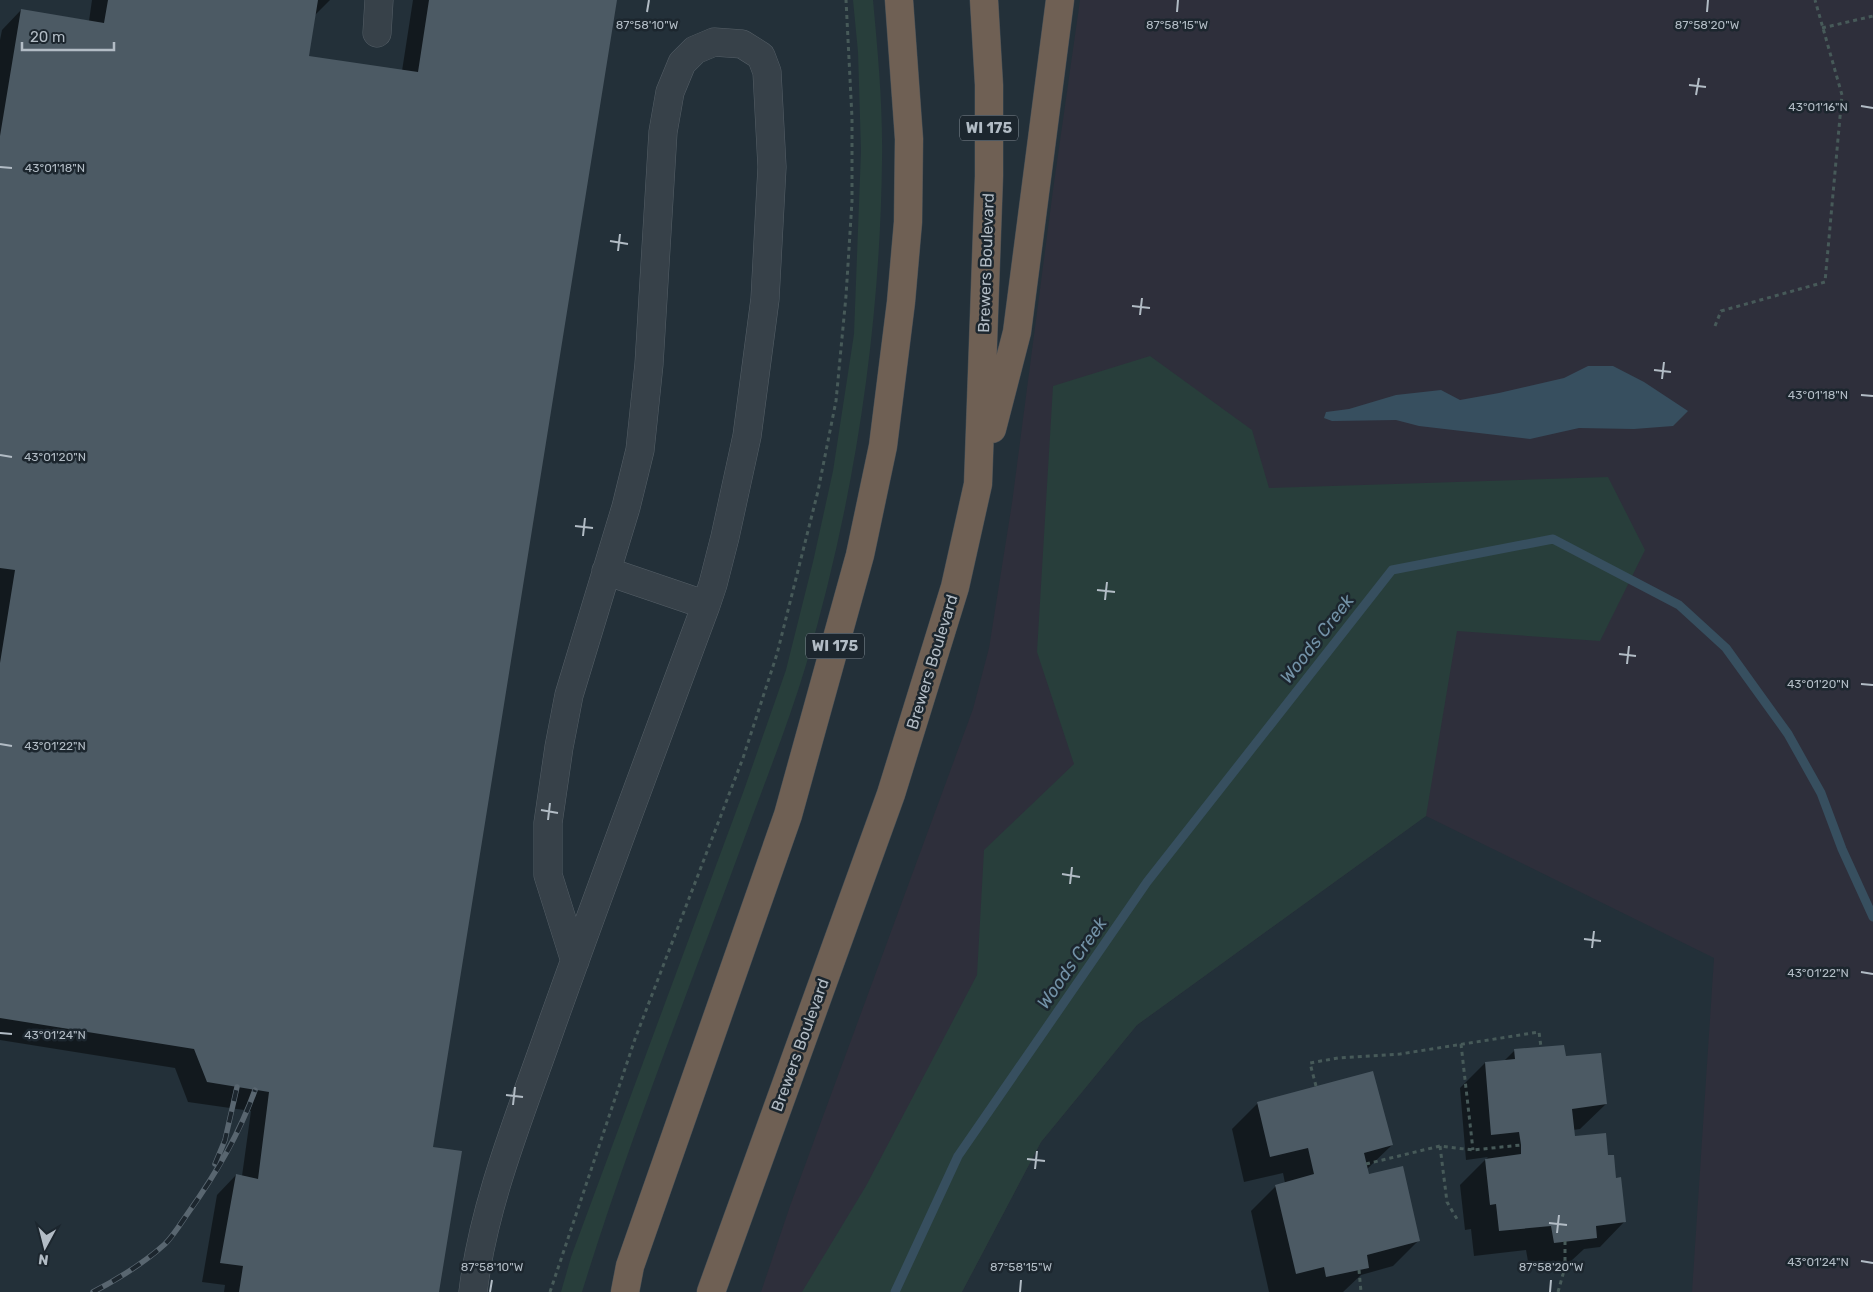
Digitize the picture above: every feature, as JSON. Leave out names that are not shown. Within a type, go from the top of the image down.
[{"type":"highway","name":"WI 175","points":[[626,1284],[788,815],[862,546],[884,436],[901,302],[908,222],[909,138],[899,0]]},
{"type":"highway","name":"Brewers Boulevard","points":[[711,1292],[891,794],[955,587],[978,484],[989,176],[989,85],[984,0]]},
{"type":"highway","points":[[978,484],[1017,332],[1060,0]]},
{"type":"highway","points":[[720,1292],[735,1225]]},
{"type":"street","points":[[377,33],[379,0]]},
{"type":"street","points":[[473,1292],[485,1232],[503,1164],[575,961],[714,584],[747,436],[765,299],[772,168],[767,72],[762,56],[742,44],[714,42],[695,50],[682,63],[670,92],[663,132],[648,364],[640,450],[626,507],[569,696],[548,823],[548,875],[575,961]]},
{"type":"street","points":[[606,571],[706,605]]},
{"type":"path","points":[[550,1292],[636,1039],[743,758],[777,654],[818,491],[836,401],[846,296],[852,201],[852,118],[846,0]]},
{"type":"path","points":[[1715,326],[1721,311],[1825,282],[1842,95],[1814,0]]},
{"type":"path","points":[[1822,28],[1873,16]]},
{"type":"path","points":[[1316,1086],[1310,1063],[1338,1058],[1400,1054],[1539,1032],[1541,1047]]},
{"type":"path","points":[[1461,1044],[1473,1150]]},
{"type":"path","points":[[1366,1164],[1440,1146],[1473,1150],[1521,1145]]},
{"type":"path","points":[[1440,1146],[1447,1202],[1457,1219]]},
{"type":"path","points":[[1558,1292],[1565,1267],[1565,1241]]},
{"type":"path","points":[[1359,1270],[1360,1292]]},
{"type":"shaded area","points":[[1080,0],[1873,0],[1873,1292],[1692,1292],[1714,958],[1426,816],[1137,1025],[1041,1142],[962,1292],[761,1292],[790,1206],[973,709],[989,648],[1012,503]]},
{"type":"shaded area","points":[[1588,366],[1613,366],[1644,382],[1688,411],[1673,426],[1634,429],[1579,428],[1530,439],[1419,426],[1396,420],[1332,421],[1324,418],[1326,412],[1349,409],[1396,395],[1441,390],[1460,400],[1499,393],[1564,378]]},
{"type":"green space","points":[[853,0],[873,0],[881,101],[882,161],[876,289],[870,352],[851,479],[838,541],[823,604],[792,710],[639,1122],[582,1292],[561,1292],[571,1257],[744,790],[786,670],[813,562],[833,471],[854,334],[861,151],[858,52]]},
{"type":"green space","points":[[1150,356],[1252,430],[1269,488],[1608,477],[1645,550],[1600,641],[1457,631],[1426,816],[1137,1025],[1041,1142],[962,1292],[802,1292],[866,1186],[977,975],[984,850],[1074,764],[1037,652],[1053,386]]},
{"type":"building","points":[[108,0],[318,0],[309,56],[418,72],[429,0],[617,0],[433,1147],[462,1151],[439,1292],[239,1292],[243,1266],[220,1263],[236,1174],[258,1179],[269,1092],[207,1082],[194,1049],[0,1018],[0,663],[15,570],[0,568],[0,136],[21,9],[104,23]]},
{"type":"building","points":[[1564,1045],[1566,1056],[1601,1053],[1607,1104],[1572,1109],[1575,1136],[1606,1133],[1608,1155],[1614,1155],[1616,1178],[1621,1177],[1626,1222],[1596,1226],[1597,1238],[1554,1243],[1551,1226],[1499,1231],[1496,1204],[1490,1205],[1485,1159],[1521,1154],[1521,1145],[1519,1132],[1491,1135],[1485,1062],[1515,1059],[1514,1049]]},
{"type":"building","points":[[1373,1071],[1393,1145],[1364,1153],[1369,1174],[1403,1166],[1420,1241],[1367,1255],[1369,1268],[1326,1277],[1324,1267],[1296,1274],[1275,1185],[1314,1174],[1308,1148],[1270,1157],[1257,1102]]},
{"type":"waterway","name":"Woods Creek","points":[[895,1292],[958,1156],[1147,882],[1392,570],[1553,539],[1679,605],[1726,648],[1788,734],[1821,793],[1842,849],[1873,917]]},
{"type":"railway","points":[[215,1164],[225,1140],[237,1087]]},
{"type":"railway","points":[[93,1292],[140,1264],[171,1237],[208,1184],[226,1154],[242,1123],[255,1090]]}]
